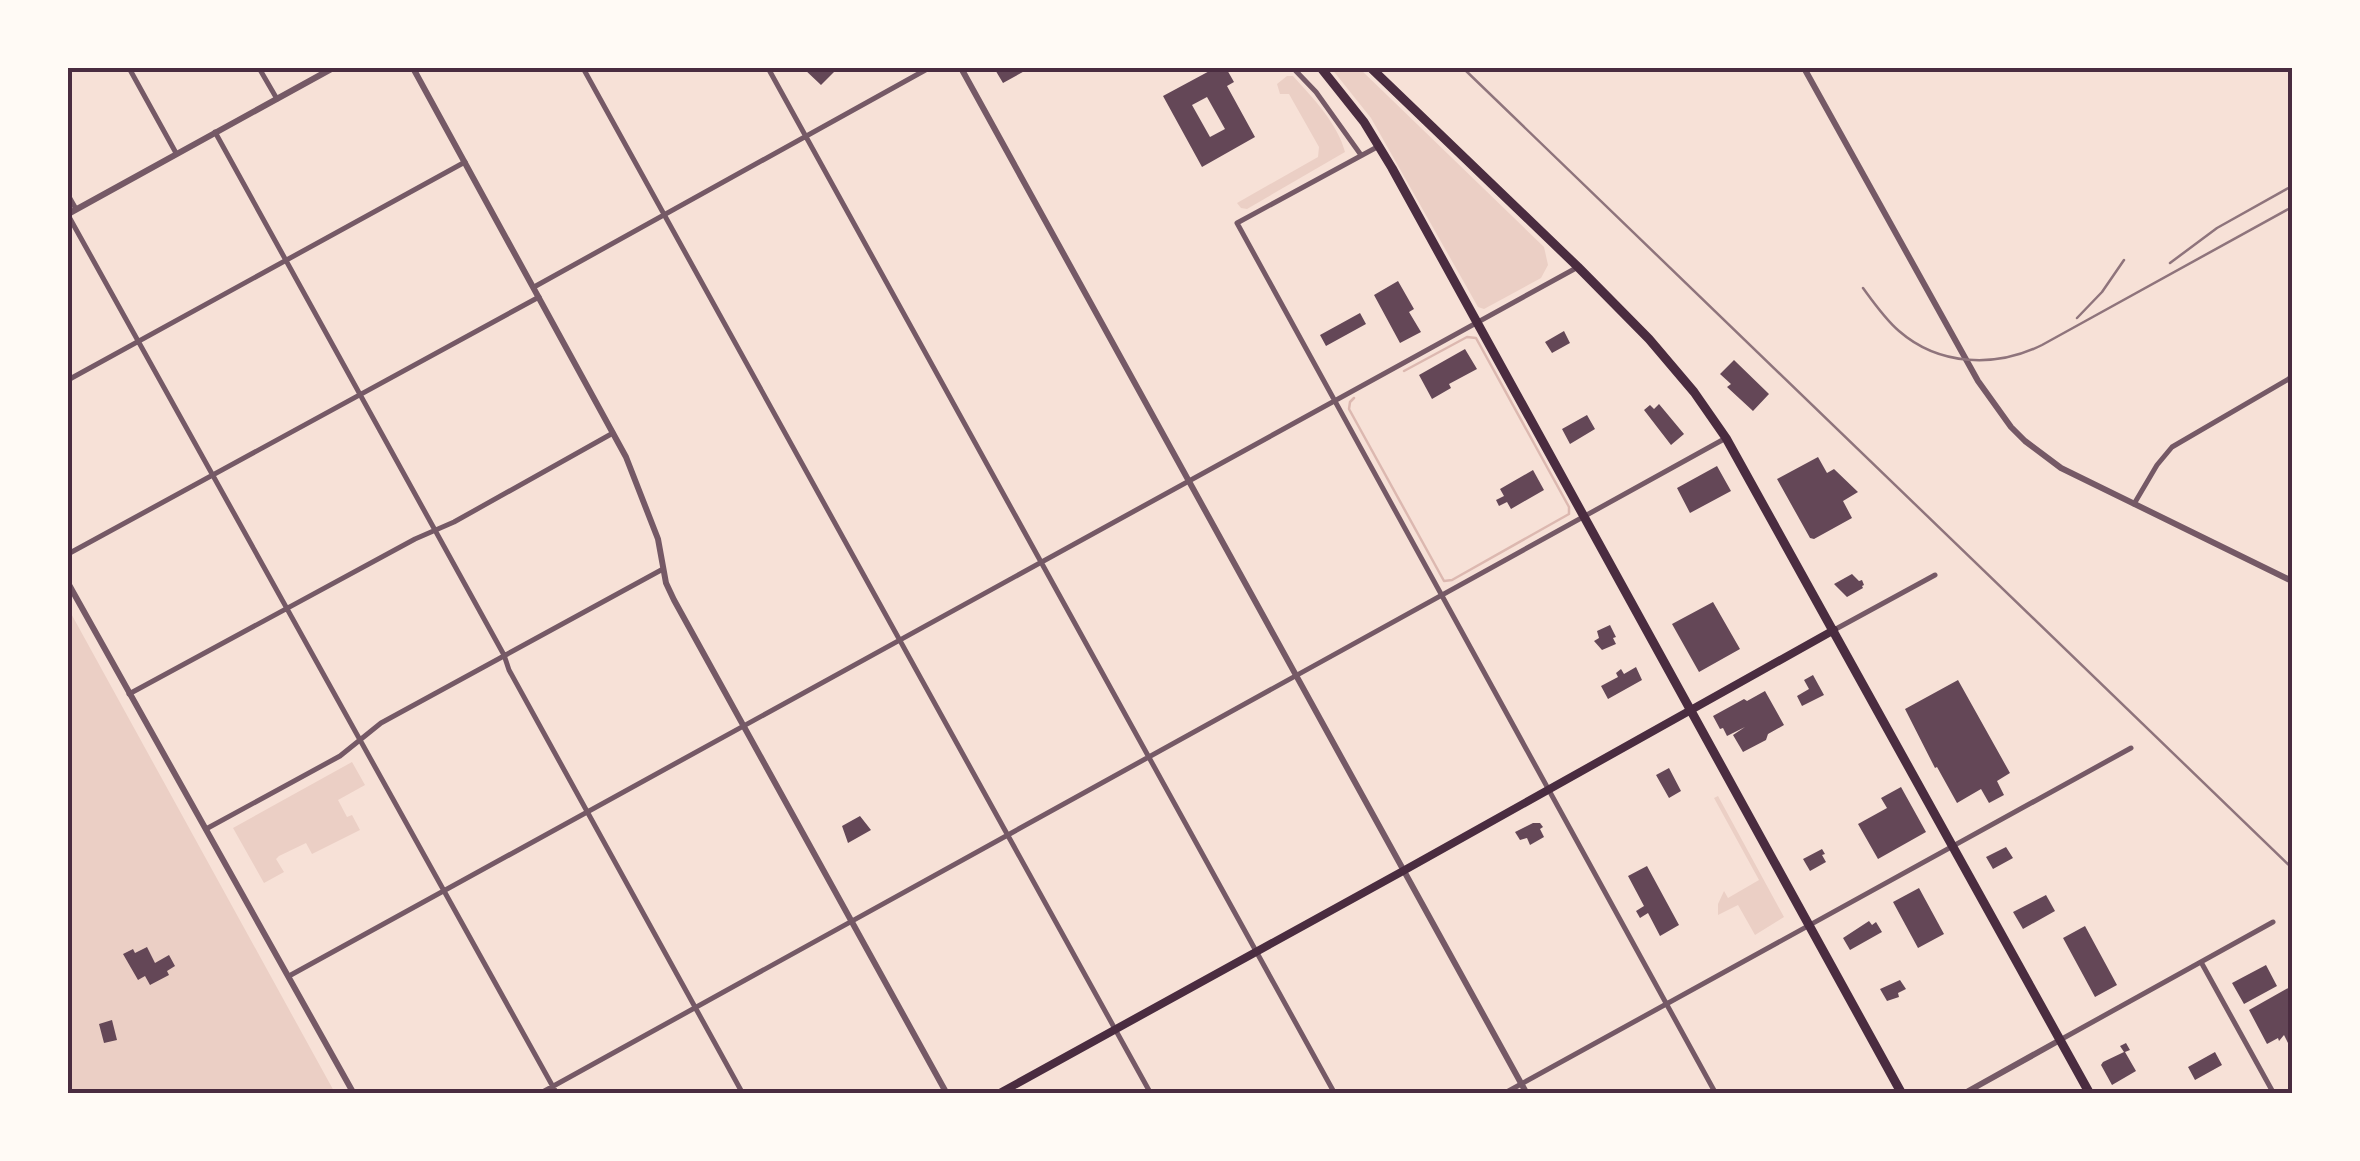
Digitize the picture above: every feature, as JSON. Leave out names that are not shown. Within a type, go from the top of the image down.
[{"type":"main road","points":[[1321,68],[1379,146],[1902,1094]]},
{"type":"main road","points":[[1370,68],[1578,267],[1676,370],[1726,438],[2090,1094]]},
{"type":"main road","points":[[998,1094],[1834,630]]},
{"type":"street","points":[[129,68],[176,153]]},
{"type":"street","points":[[259,68],[276,99]]},
{"type":"street","points":[[70,213],[333,68]]},
{"type":"street","points":[[412,68],[626,457],[651,517],[666,584],[674,600],[947,1094]]},
{"type":"street","points":[[583,68],[1150,1094]]},
{"type":"street","points":[[768,68],[1334,1094]]},
{"type":"street","points":[[534,287],[928,68]]},
{"type":"street","points":[[961,68],[1527,1094]]},
{"type":"street","points":[[1293,68],[1316,92],[1360,155]]},
{"type":"street","points":[[1804,68],[1978,381],[2025,441],[2082,480],[2292,581]]},
{"type":"street","points":[[215,132],[743,1094]]},
{"type":"street","points":[[1379,146],[1237,223],[1716,1094]]},
{"type":"street","points":[[68,380],[465,162]]},
{"type":"street","points":[[68,195],[70,213],[139,342],[557,1094]]},
{"type":"street","points":[[289,976],[1578,267]]},
{"type":"street","points":[[68,554],[540,297]]},
{"type":"street","points":[[2134,504],[2172,447],[2292,378]]},
{"type":"street","points":[[130,694],[613,433]]},
{"type":"street","points":[[539,1094],[1726,438]]},
{"type":"street","points":[[204,830],[340,756],[380,723],[663,569]]},
{"type":"street","points":[[1834,630],[1935,576]]},
{"type":"street","points":[[68,582],[354,1094]]},
{"type":"street","points":[[1502,1094],[2131,748]]},
{"type":"street","points":[[1963,1094],[2273,922]]},
{"type":"street","points":[[2201,962],[2274,1094]]},
{"type":"shaded area","points":[[1331,68],[1359,68],[1544,247],[1548,265],[1541,278],[1484,309],[1478,307],[1371,118]]},
{"type":"shaded area","points":[[1293,76],[1324,112],[1345,152],[1247,209],[1241,208],[1237,203],[1318,157],[1319,147],[1289,94],[1280,94],[1277,84]]},
{"type":"shaded area","points":[[68,608],[335,1093],[68,1093]]},
{"type":"shaded area","points":[[352,762],[365,785],[338,800],[360,830],[312,854],[306,843],[279,856],[276,859],[284,872],[264,883],[233,828]]},
{"type":"shaded area","points":[[1718,796],[1784,917],[1755,935],[1738,905],[1718,915],[1724,891],[1728,898],[1759,880],[1714,798]]},
{"type":"building","points":[[803,68],[838,68],[821,85]]},
{"type":"building","points":[[994,68],[1030,68],[1003,83]]},
{"type":"building","points":[[1215,68],[1226,68],[1234,82],[1227,86],[1255,137],[1202,167],[1163,96]],"holes":[[[1207,97],[1225,129],[1210,137],[1192,105]]]},
{"type":"building","points":[[1398,281],[1414,309],[1409,312],[1421,332],[1400,343],[1374,295]]},
{"type":"building","points":[[1360,313],[1366,324],[1326,346],[1320,335]]},
{"type":"building","points":[[1564,331],[1570,343],[1552,353],[1545,342]]},
{"type":"building","points":[[1465,349],[1477,369],[1449,384],[1451,388],[1432,399],[1419,375]]},
{"type":"building","points":[[1734,360],[1769,394],[1753,411],[1727,387],[1731,384],[1720,374]]},
{"type":"building","points":[[1659,404],[1684,434],[1671,445],[1644,410]]},
{"type":"building","points":[[1587,415],[1595,429],[1570,444],[1562,429]]},
{"type":"building","points":[[1818,457],[1827,473],[1834,469],[1858,492],[1843,501],[1852,518],[1814,539],[1777,479]]},
{"type":"building","points":[[1717,466],[1731,491],[1690,513],[1677,488]]},
{"type":"building","points":[[1533,470],[1544,490],[1511,509],[1507,502],[1499,506],[1496,500],[1504,496],[1500,489]]},
{"type":"building","points":[[1852,574],[1864,585],[1847,597],[1834,584]]},
{"type":"building","points":[[1713,602],[1740,649],[1699,672],[1672,624]]},
{"type":"building","points":[[1610,625],[1616,644],[1602,650],[1594,641],[1599,638],[1597,631]]},
{"type":"building","points":[[1636,667],[1642,680],[1608,699],[1601,686],[1618,677],[1616,673],[1621,669],[1624,674]]},
{"type":"building","points":[[1813,675],[1824,695],[1802,706],[1797,696],[1809,689],[1804,680]]},
{"type":"building","points":[[1958,680],[2010,773],[1997,781],[2004,795],[1989,803],[1981,789],[1957,803],[1905,709]]},
{"type":"building","points":[[1765,691],[1784,725],[1743,752],[1733,735],[1745,727],[1727,736],[1713,716]]},
{"type":"building","points":[[1669,768],[1681,791],[1669,798],[1656,775]]},
{"type":"building","points":[[1901,787],[1926,832],[1878,859],[1858,824],[1887,808],[1881,798]]},
{"type":"building","points":[[860,816],[871,830],[848,843],[842,826]]},
{"type":"building","points":[[1540,823],[1544,837],[1530,845],[1527,838],[1520,840],[1515,832]]},
{"type":"building","points":[[2006,847],[2013,858],[1993,869],[1986,857]]},
{"type":"building","points":[[1822,849],[1826,862],[1810,871],[1803,859]]},
{"type":"building","points":[[1647,866],[1679,925],[1660,936],[1648,913],[1640,918],[1636,911],[1644,906],[1628,876]]},
{"type":"building","points":[[1919,888],[1944,934],[1918,948],[1893,902]]},
{"type":"building","points":[[2046,895],[2055,911],[2023,929],[2013,912]]},
{"type":"building","points":[[1869,921],[1872,925],[1876,922],[1882,932],[1850,950],[1843,938]]},
{"type":"building","points":[[2085,926],[2117,985],[2095,997],[2063,938]]},
{"type":"building","points":[[147,947],[155,963],[169,955],[175,966],[167,971],[169,975],[150,985],[145,976],[138,980],[123,954]]},
{"type":"building","points":[[2266,965],[2277,986],[2244,1004],[2232,983]]},
{"type":"building","points":[[1900,980],[1906,989],[1898,993],[1899,997],[1887,1001],[1880,989]]},
{"type":"building","points":[[2290,987],[2292,1044],[2284,1035],[2267,1044],[2249,1010]]},
{"type":"building","points":[[112,1020],[117,1040],[104,1043],[99,1024]]},
{"type":"building","points":[[2126,1043],[2130,1050],[2125,1052],[2136,1071],[2112,1085],[2101,1065],[2124,1052],[2120,1046]]},
{"type":"building","points":[[2215,1052],[2222,1065],[2195,1080],[2188,1067]]},
{"type":"waterway","points":[[1354,398],[1349,409],[1444,581],[1569,514],[1569,507],[1476,338],[1467,337],[1404,371]]},
{"type":"railway","points":[[1463,68],[2292,868]]},
{"type":"railway","points":[[2170,263],[2217,228],[2292,186]]},
{"type":"railway","points":[[1863,288],[1894,326],[1915,343],[1968,360],[2006,357],[2042,345],[2292,207]]},
{"type":"railway","points":[[2077,318],[2102,292],[2124,260]]}]
